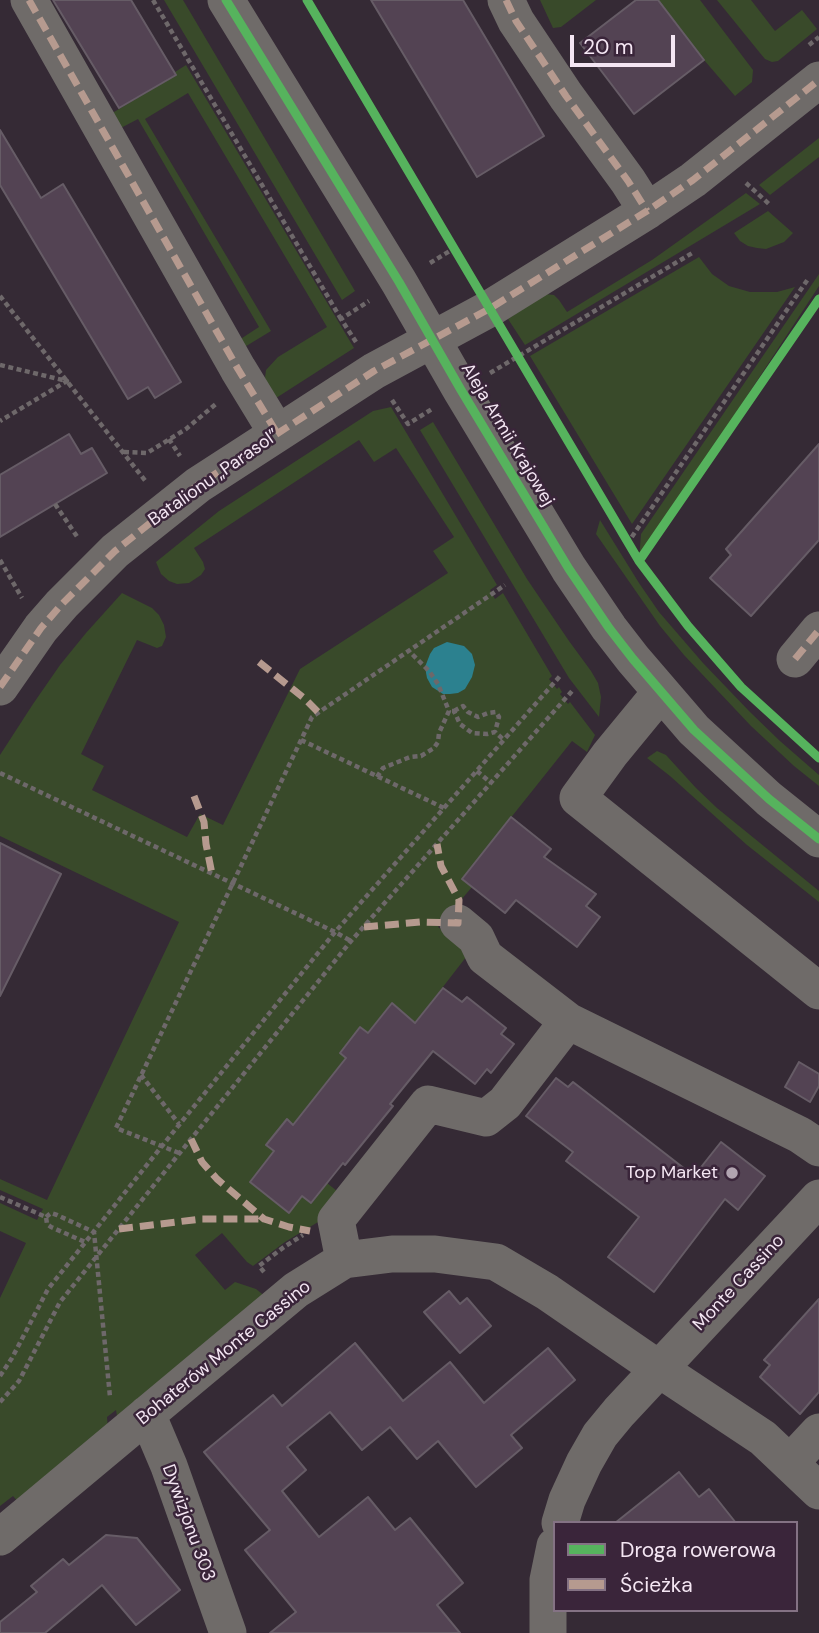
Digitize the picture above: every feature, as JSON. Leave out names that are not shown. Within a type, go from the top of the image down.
[{"type":"street","points":[[29,0],[277,433]]},
{"type":"street","name":"Aleja Armii Krajowej","points":[[226,0],[569,569],[609,628],[694,730],[769,799],[819,839]]},
{"type":"street","points":[[506,0],[537,53],[647,211]]},
{"type":"street","name":"Batalionu „Parasol”","points":[[0,687],[41,628],[62,604],[115,551],[198,485],[374,371],[489,309],[647,211],[693,180],[819,80]]},
{"type":"street","points":[[795,659],[819,631]]},
{"type":"street","points":[[661,692],[578,798],[819,991]]},
{"type":"street","points":[[458,923],[476,938],[485,957],[568,1021],[800,1135],[819,1148]]},
{"type":"street","points":[[344,1260],[336,1220],[428,1104],[486,1118],[505,1103],[568,1021]]},
{"type":"street","name":"Monte Cassino","points":[[561,1521],[584,1463],[619,1412],[819,1198]]},
{"type":"street","name":"Bohaterów Monte Cassino","points":[[0,1537],[296,1290],[344,1260],[403,1254],[435,1254],[496,1262],[547,1292],[763,1438],[819,1490]]},
{"type":"street","name":"Dywizjonu 303","points":[[147,1414],[169,1466],[228,1633]]},
{"type":"street","points":[[790,1463],[819,1432]]},
{"type":"street","points":[[548,1633],[548,1580],[553,1556]]},
{"type":"path","points":[[153,0],[341,319]]},
{"type":"path","points":[[502,366],[694,251]]},
{"type":"path","points":[[628,544],[808,279]]},
{"type":"path","points":[[0,296],[167,508]]},
{"type":"path","points":[[0,365],[67,381]]},
{"type":"path","points":[[123,452],[147,453],[186,429],[245,380]]},
{"type":"path","points":[[0,421],[67,381]]},
{"type":"path","points":[[179,1153],[117,1128],[312,717],[505,585]]},
{"type":"path","points":[[409,651],[429,671],[460,723],[472,733],[495,732]]},
{"type":"path","points":[[0,1376],[42,1298],[179,1124],[335,932],[560,676]]},
{"type":"path","points":[[0,1402],[19,1381],[60,1302],[179,1153],[351,941],[572,691]]},
{"type":"path","points":[[377,777],[383,768],[410,757],[421,756],[434,748],[451,711],[463,706],[478,717],[496,712],[499,717],[495,732]]},
{"type":"path","points":[[495,732],[504,740]]},
{"type":"path","points":[[301,740],[444,808]]},
{"type":"path","points":[[477,771],[491,783]]},
{"type":"path","points":[[0,773],[351,941]]},
{"type":"path","points":[[141,1076],[179,1124]]},
{"type":"path","points":[[0,1196],[46,1217]]},
{"type":"path","points":[[46,1217],[51,1213],[94,1231]]},
{"type":"path","points":[[46,1217],[47,1224],[85,1242]]},
{"type":"path","points":[[94,1231],[115,1442]]},
{"type":"green space","points":[[164,0],[183,0],[355,291],[342,300]]},
{"type":"green space","points":[[540,0],[596,0],[561,27],[553,28]]},
{"type":"green space","points":[[658,0],[700,0],[753,70],[752,82],[735,96]]},
{"type":"green space","points":[[717,0],[751,0],[775,31],[802,10],[817,29],[778,61],[772,62],[765,59]]},
{"type":"green space","points":[[186,65],[354,348],[273,400],[265,378],[266,370],[278,357],[327,327],[188,93],[145,119],[271,331],[243,348],[239,340],[259,327],[138,119],[117,130],[109,115],[176,75],[175,72]]},
{"type":"green space","points":[[819,138],[819,157],[770,195],[759,185]]},
{"type":"green space","points":[[746,193],[760,204],[525,345],[508,319],[545,294],[554,295],[567,312],[652,260]]},
{"type":"green space","points":[[768,211],[793,233],[784,242],[766,249],[748,246],[740,241],[734,233]]},
{"type":"green space","points":[[699,257],[712,274],[729,286],[750,292],[777,292],[795,287],[632,524],[530,356]]},
{"type":"green space","points":[[819,274],[819,286],[639,561],[641,534]]},
{"type":"green space","points":[[391,407],[497,585],[490,590],[495,599],[503,593],[552,676],[549,679],[557,689],[559,687],[562,692],[560,694],[568,704],[570,702],[595,735],[587,752],[572,741],[462,879],[472,887],[438,927],[470,952],[415,1023],[392,1004],[368,1033],[360,1027],[340,1053],[346,1058],[293,1125],[286,1120],[274,1151],[250,1181],[289,1213],[302,1196],[312,1203],[327,1183],[342,1195],[328,1216],[285,1242],[253,1266],[222,1233],[195,1255],[225,1290],[235,1282],[256,1289],[266,1297],[118,1422],[116,1410],[107,1417],[108,1430],[19,1503],[13,1496],[0,1506],[0,1298],[26,1243],[0,1231],[0,1203],[37,1220],[43,1209],[0,1190],[0,1179],[47,1200],[179,922],[0,836],[0,755],[60,665],[122,593],[152,608],[159,615],[166,637],[162,646],[157,648],[137,640],[81,754],[104,766],[92,790],[187,837],[200,814],[223,825],[300,669],[448,573],[433,551],[454,537],[396,448],[374,462],[359,440],[194,548],[205,569],[189,583],[177,584],[169,581],[161,574],[156,562],[219,511],[373,411]]},
{"type":"green space","points":[[433,422],[527,579],[598,683],[601,697],[599,717],[569,678],[420,430]]},
{"type":"green space","points":[[600,520],[659,612],[750,712],[819,775],[819,786],[751,726],[660,626],[596,534]]},
{"type":"green space","points":[[657,751],[666,755],[717,808],[819,891],[819,902],[747,845],[647,758]]},
{"type":"water","points":[[447,642],[464,646],[472,654],[475,665],[465,689],[458,693],[443,694],[432,687],[427,678],[425,667],[430,654],[434,648]]},
{"type":"building","points":[[53,0],[131,0],[176,75],[119,108]]},
{"type":"building","points":[[371,0],[463,0],[544,136],[477,177]]},
{"type":"building","points":[[636,0],[658,0],[704,60],[634,114],[580,43]]},
{"type":"building","points":[[0,130],[41,198],[63,184],[181,382],[155,398],[148,387],[128,399],[0,185]]},
{"type":"building","points":[[69,434],[81,454],[92,448],[107,473],[0,537],[0,475]]},
{"type":"building","points":[[819,444],[819,540],[751,616],[710,578],[731,555],[726,549]]},
{"type":"building","points":[[511,817],[551,849],[544,857],[596,894],[586,906],[600,917],[577,947],[516,900],[505,913],[462,879]]},
{"type":"building","points":[[0,843],[61,874],[0,996]]},
{"type":"building","points":[[443,988],[462,1002],[467,997],[506,1028],[501,1034],[514,1044],[491,1073],[487,1069],[475,1084],[433,1051],[345,1165],[343,1163],[311,1203],[302,1196],[289,1213],[250,1182],[274,1151],[266,1145],[287,1119],[293,1125],[346,1058],[340,1053],[360,1027],[368,1033],[392,1003],[415,1023]]},
{"type":"building","points":[[799,1062],[819,1074],[819,1086],[810,1102],[785,1087]]},
{"type":"building","points":[[556,1078],[568,1087],[573,1082],[694,1176],[721,1142],[765,1176],[738,1210],[725,1199],[654,1292],[608,1257],[639,1217],[566,1161],[573,1152],[526,1116]]},
{"type":"building","points":[[449,1291],[460,1304],[467,1298],[491,1326],[460,1353],[424,1312]]},
{"type":"building","points":[[819,1299],[819,1392],[800,1414],[760,1377],[770,1365],[764,1360]]},
{"type":"building","points":[[355,1343],[403,1401],[450,1362],[484,1403],[548,1348],[575,1380],[511,1435],[522,1448],[476,1487],[438,1441],[417,1459],[390,1427],[362,1450],[330,1412],[287,1447],[306,1470],[282,1491],[319,1537],[368,1497],[395,1530],[410,1518],[463,1583],[437,1605],[460,1633],[270,1633],[296,1612],[245,1550],[270,1530],[204,1452],[273,1395],[282,1406]]},
{"type":"building","points":[[679,1472],[699,1497],[709,1489],[734,1521],[618,1521]]},
{"type":"building","points":[[106,1535],[137,1538],[180,1590],[136,1625],[102,1585],[45,1633],[0,1633],[0,1622],[37,1592],[31,1586],[63,1559],[69,1565]]},
{"type":"marked path","points":[[29,0],[277,433]]},
{"type":"marked path","points":[[506,0],[516,21],[566,96],[647,211]]},
{"type":"marked path","points":[[0,687],[41,628],[62,604],[115,551],[198,485],[374,371],[489,309],[647,211],[693,180],[819,80]]},
{"type":"marked path","points":[[795,659],[819,630]]},
{"type":"marked path","points":[[259,662],[319,713]]},
{"type":"marked path","points":[[194,796],[204,822],[212,874]]},
{"type":"marked path","points":[[364,927],[421,922],[458,923],[459,900],[441,866],[437,844]]},
{"type":"marked path","points":[[191,1139],[202,1162],[217,1179],[264,1219],[310,1231]]},
{"type":"marked path","points":[[119,1229],[201,1219],[264,1219]]},
{"type":"cycle path","points":[[226,0],[399,282],[569,569],[609,628],[694,730],[769,799],[819,839]]},
{"type":"cycle path","points":[[307,0],[639,561],[688,626],[741,687],[819,758]]},
{"type":"cycle path","points":[[639,561],[819,299]]},
{"type":"place","name":"Top Market","points":[[732,1173]]}]
